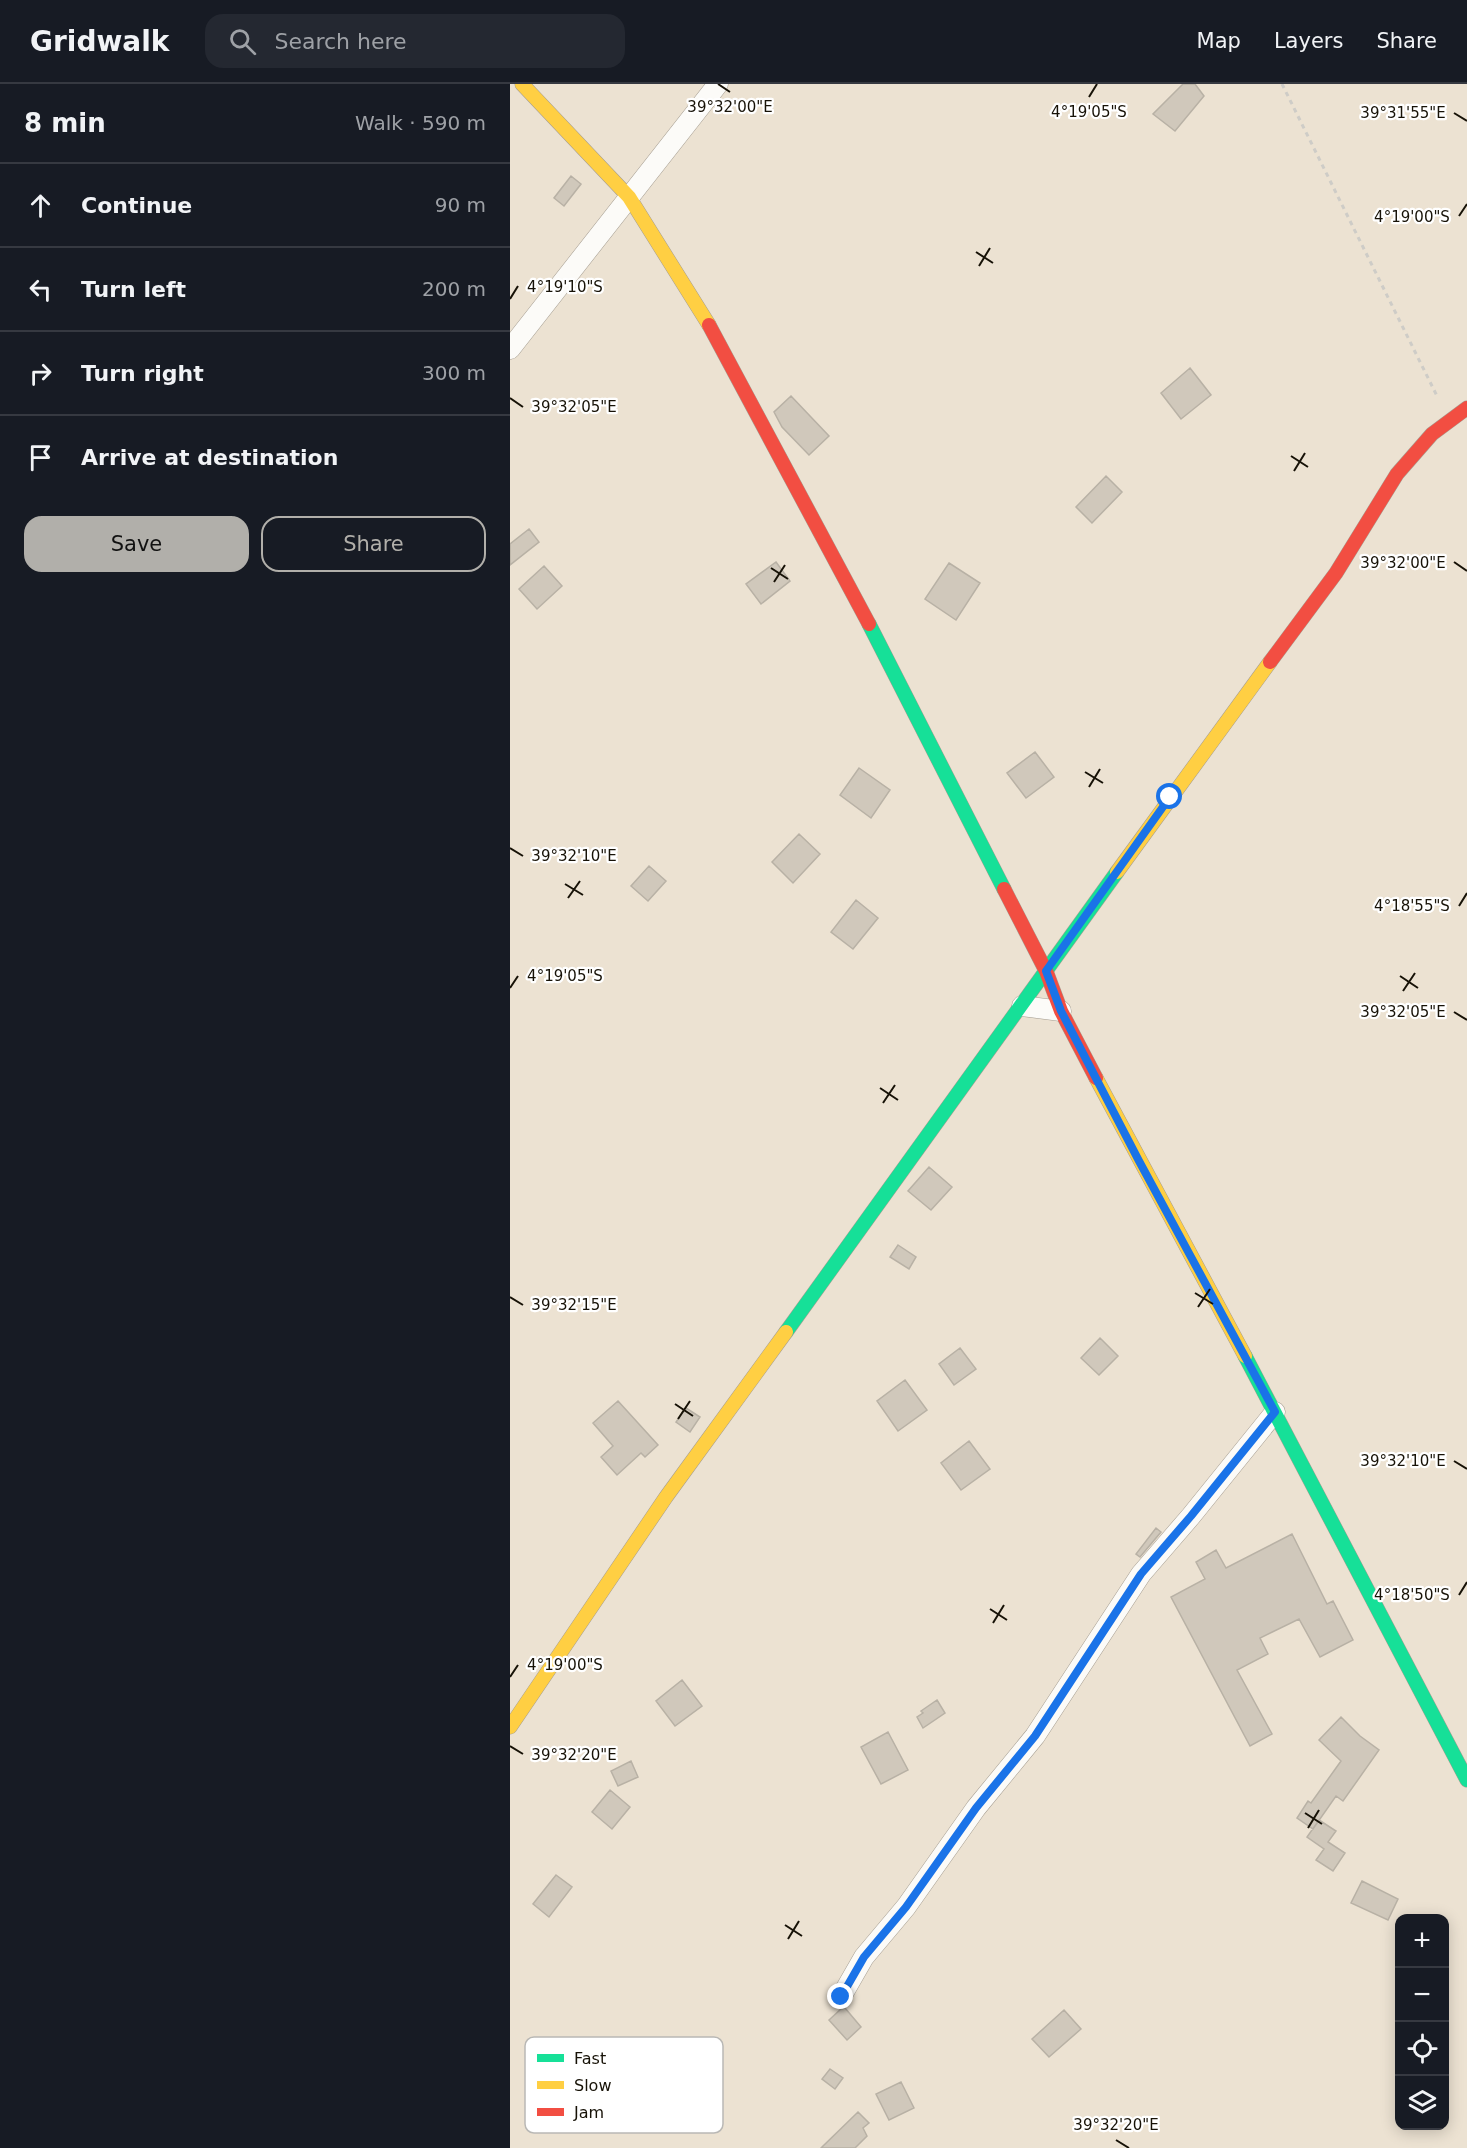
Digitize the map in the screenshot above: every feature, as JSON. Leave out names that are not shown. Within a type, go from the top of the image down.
[{"type":"street","points":[[522,84],[629,197],[716,336],[855,597],[1046,971],[1061,1011],[1139,1161],[1275,1412],[1467,1780]]},
{"type":"street","points":[[510,349],[718,84]]},
{"type":"street","points":[[510,1727],[666,1497],[1022,1006],[1170,797],[1336,573],[1397,474],[1432,434],[1467,408]]},
{"type":"street","points":[[1022,1006],[1061,1011]]},
{"type":"street","points":[[841,1997],[864,1957],[906,1907],[976,1808],[1035,1736],[1141,1574],[1275,1412]]},
{"type":"path","points":[[1282,84],[1438,398]]},
{"type":"building","points":[[1183,84],[1195,84],[1204,96],[1175,131],[1153,114]]},
{"type":"building","points":[[571,176],[581,184],[564,206],[554,198]]},
{"type":"building","points":[[1190,368],[1211,395],[1181,419],[1161,393]]},
{"type":"building","points":[[791,396],[829,436],[809,455],[782,427],[774,412]]},
{"type":"building","points":[[1106,476],[1122,492],[1092,523],[1076,507]]},
{"type":"building","points":[[529,529],[539,542],[510,565],[510,544]]},
{"type":"building","points":[[776,562],[790,581],[761,604],[746,584]]},
{"type":"building","points":[[949,563],[980,583],[956,620],[925,599]]},
{"type":"building","points":[[544,566],[562,586],[537,609],[519,589]]},
{"type":"building","points":[[1035,752],[1054,777],[1026,798],[1007,773]]},
{"type":"building","points":[[859,768],[890,790],[871,818],[840,795]]},
{"type":"building","points":[[799,834],[820,854],[793,883],[772,862]]},
{"type":"building","points":[[649,866],[666,881],[648,901],[631,886]]},
{"type":"building","points":[[856,900],[878,918],[853,949],[831,932]]},
{"type":"building","points":[[929,1167],[952,1187],[931,1210],[908,1191]]},
{"type":"building","points":[[898,1245],[916,1257],[909,1269],[890,1257]]},
{"type":"building","points":[[1100,1338],[1118,1356],[1099,1375],[1081,1358]]},
{"type":"building","points":[[960,1348],[976,1369],[954,1385],[939,1364]]},
{"type":"building","points":[[905,1380],[927,1410],[898,1431],[877,1401]]},
{"type":"building","points":[[618,1401],[658,1445],[645,1457],[641,1453],[617,1475],[601,1457],[613,1446],[593,1423]]},
{"type":"building","points":[[686,1408],[700,1417],[690,1432],[676,1422]]},
{"type":"building","points":[[969,1441],[990,1469],[961,1490],[941,1463]]},
{"type":"building","points":[[1156,1528],[1161,1532],[1140,1557],[1136,1554]]},
{"type":"building","points":[[1292,1534],[1327,1604],[1333,1601],[1353,1640],[1320,1657],[1299,1619],[1260,1638],[1268,1654],[1237,1670],[1272,1734],[1250,1746],[1171,1597],[1205,1579],[1196,1562],[1216,1550],[1226,1568]]},
{"type":"building","points":[[682,1680],[702,1706],[675,1726],[656,1701]]},
{"type":"building","points":[[937,1700],[945,1713],[923,1728],[917,1717],[923,1713],[921,1711]]},
{"type":"building","points":[[1341,1717],[1360,1736],[1379,1750],[1343,1801],[1336,1796],[1313,1829],[1297,1818],[1308,1801],[1311,1803],[1341,1761],[1319,1740]]},
{"type":"building","points":[[888,1732],[908,1770],[881,1784],[861,1747]]},
{"type":"building","points":[[631,1761],[638,1777],[618,1786],[611,1771]]},
{"type":"building","points":[[610,1790],[630,1807],[612,1829],[592,1812]]},
{"type":"building","points":[[1319,1820],[1336,1831],[1328,1842],[1345,1853],[1333,1871],[1316,1860],[1324,1849],[1307,1837]]},
{"type":"building","points":[[556,1875],[572,1887],[549,1917],[533,1904]]},
{"type":"building","points":[[1362,1881],[1398,1899],[1388,1920],[1351,1903]]},
{"type":"building","points":[[845,2008],[861,2027],[847,2040],[829,2020]]},
{"type":"building","points":[[1064,2010],[1081,2029],[1049,2057],[1032,2039]]},
{"type":"building","points":[[830,2069],[843,2078],[835,2089],[822,2079]]},
{"type":"building","points":[[901,2082],[914,2108],[889,2120],[876,2094]]},
{"type":"building","points":[[858,2112],[869,2123],[863,2128],[867,2136],[855,2148],[821,2148]]},
{"type":"traffic: fast","points":[[869,624],[1004,889]]},
{"type":"traffic: fast","points":[[786,1332],[1117,872]]},
{"type":"traffic: fast","points":[[1245,1356],[1467,1780]]},
{"type":"traffic: slow","points":[[522,84],[629,197],[709,325]]},
{"type":"traffic: slow","points":[[1117,872],[1270,662]]},
{"type":"traffic: slow","points":[[1096,1078],[1245,1356]]},
{"type":"traffic: slow","points":[[510,1727],[666,1497],[786,1332]]},
{"type":"traffic: jam","points":[[709,325],[869,624]]},
{"type":"traffic: jam","points":[[1270,662],[1336,573],[1397,474],[1432,434],[1467,408]]},
{"type":"traffic: jam","points":[[1004,889],[1046,971],[1061,1011],[1096,1078]]},
{"type":"route","points":[[841,1997],[864,1957],[906,1907],[976,1808],[1035,1736],[1141,1574],[1275,1412],[1139,1161],[1061,1011],[1046,971],[1170,797]]}]
